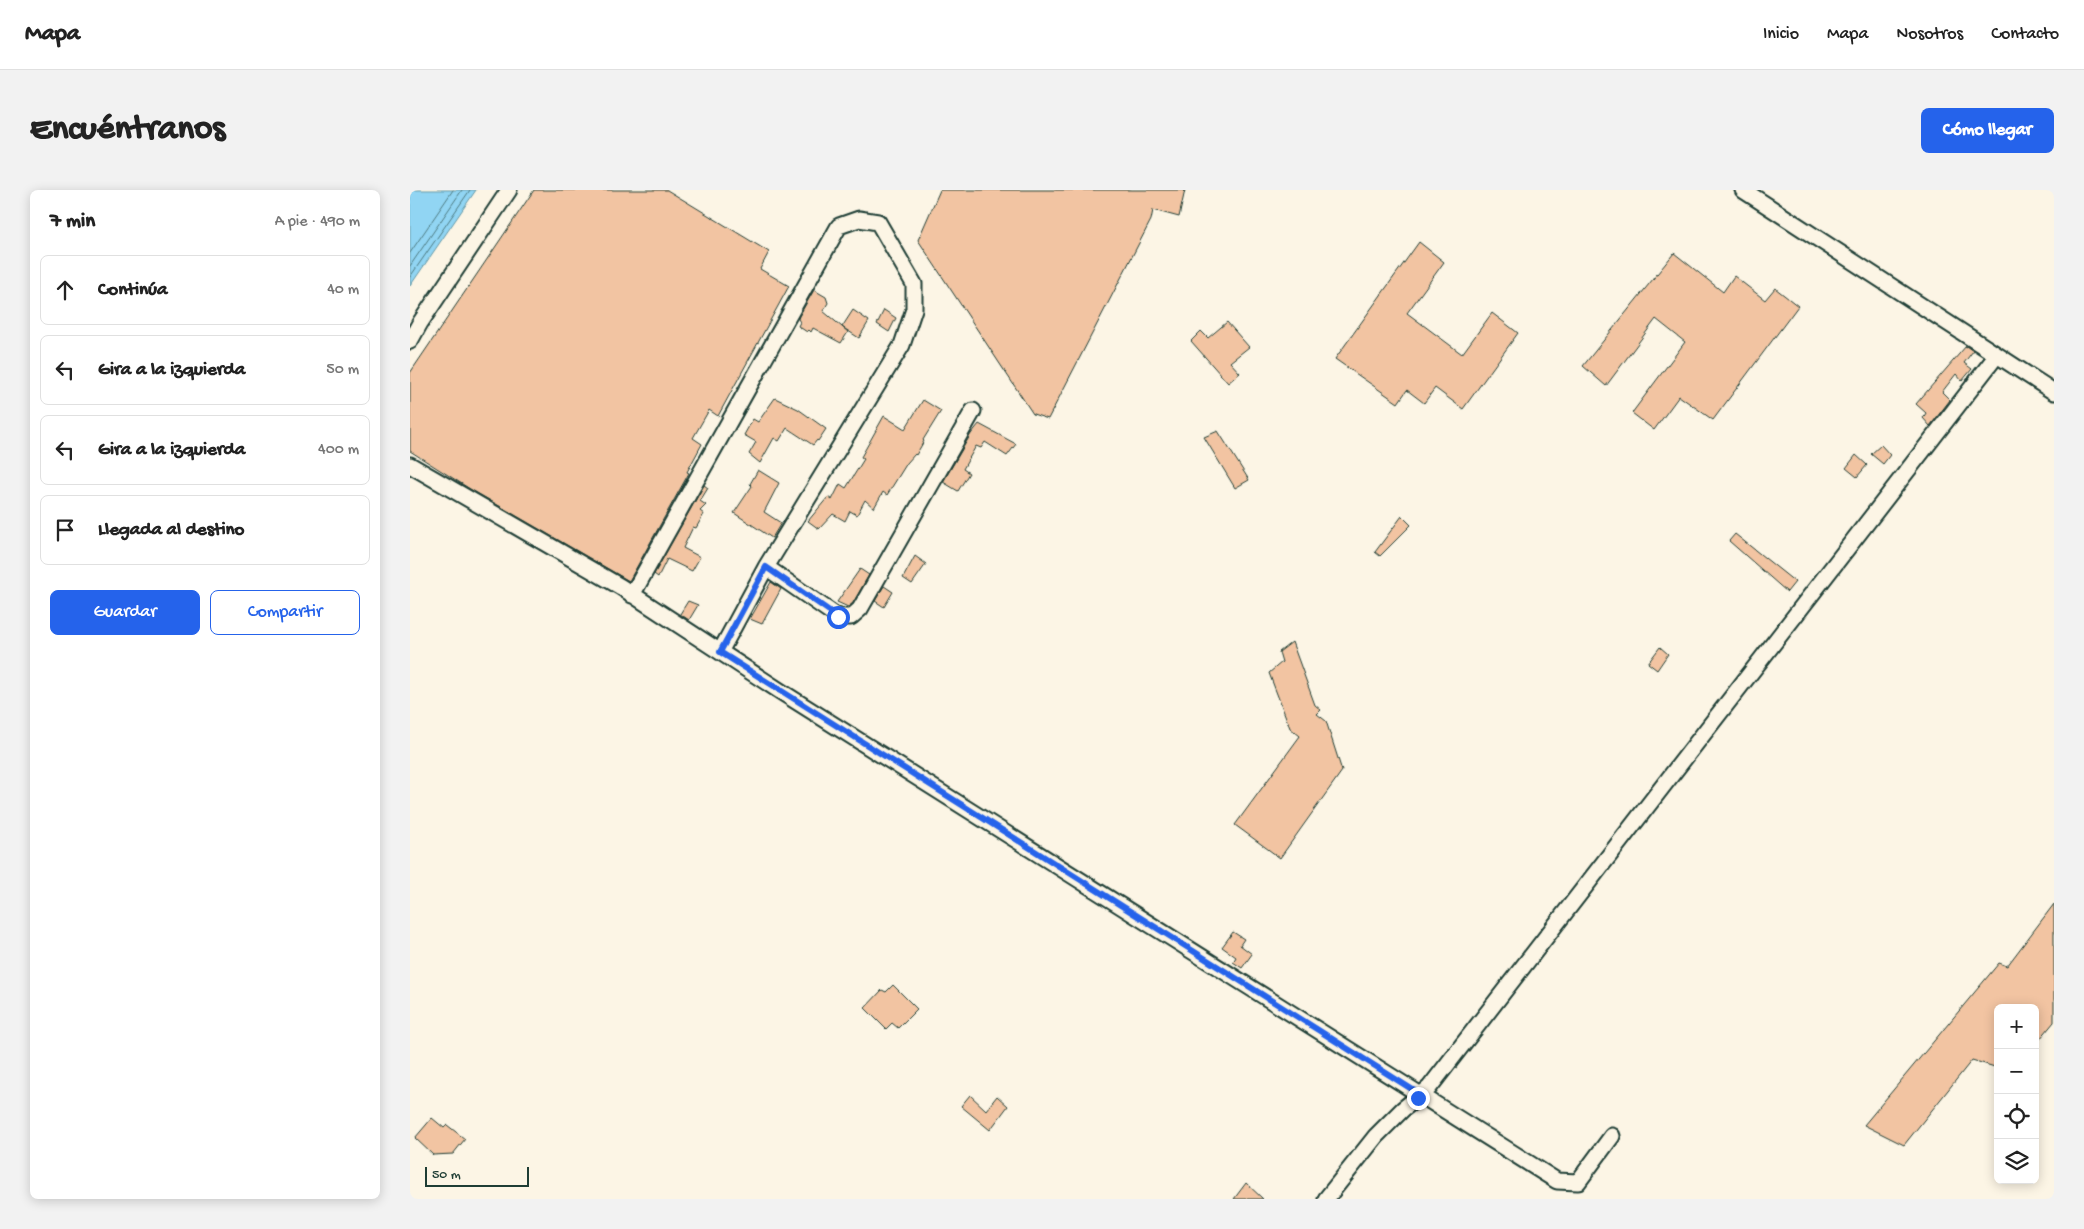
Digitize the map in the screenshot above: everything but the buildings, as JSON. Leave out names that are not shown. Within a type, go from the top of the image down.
[{"type":"street","points":[[410,341],[420,323],[509,190]]},
{"type":"street","points":[[1743,190],[2054,392]]},
{"type":"street","points":[[632,595],[839,226],[859,218],[878,222],[914,284],[914,309],[902,345],[766,567],[720,652]]},
{"type":"street","points":[[1326,1199],[1376,1136],[1403,1109],[1421,1095],[1447,1064],[1997,355]]},
{"type":"street","points":[[766,567],[838,617],[851,616],[860,609],[974,411]]},
{"type":"street","points":[[410,465],[632,595],[1557,1181],[1578,1182],[1612,1136]]},
{"type":"water","points":[[410,190],[476,190],[410,286]]},
{"type":"route","points":[[838,617],[766,567],[720,652],[1421,1095],[1418,1098]]}]
